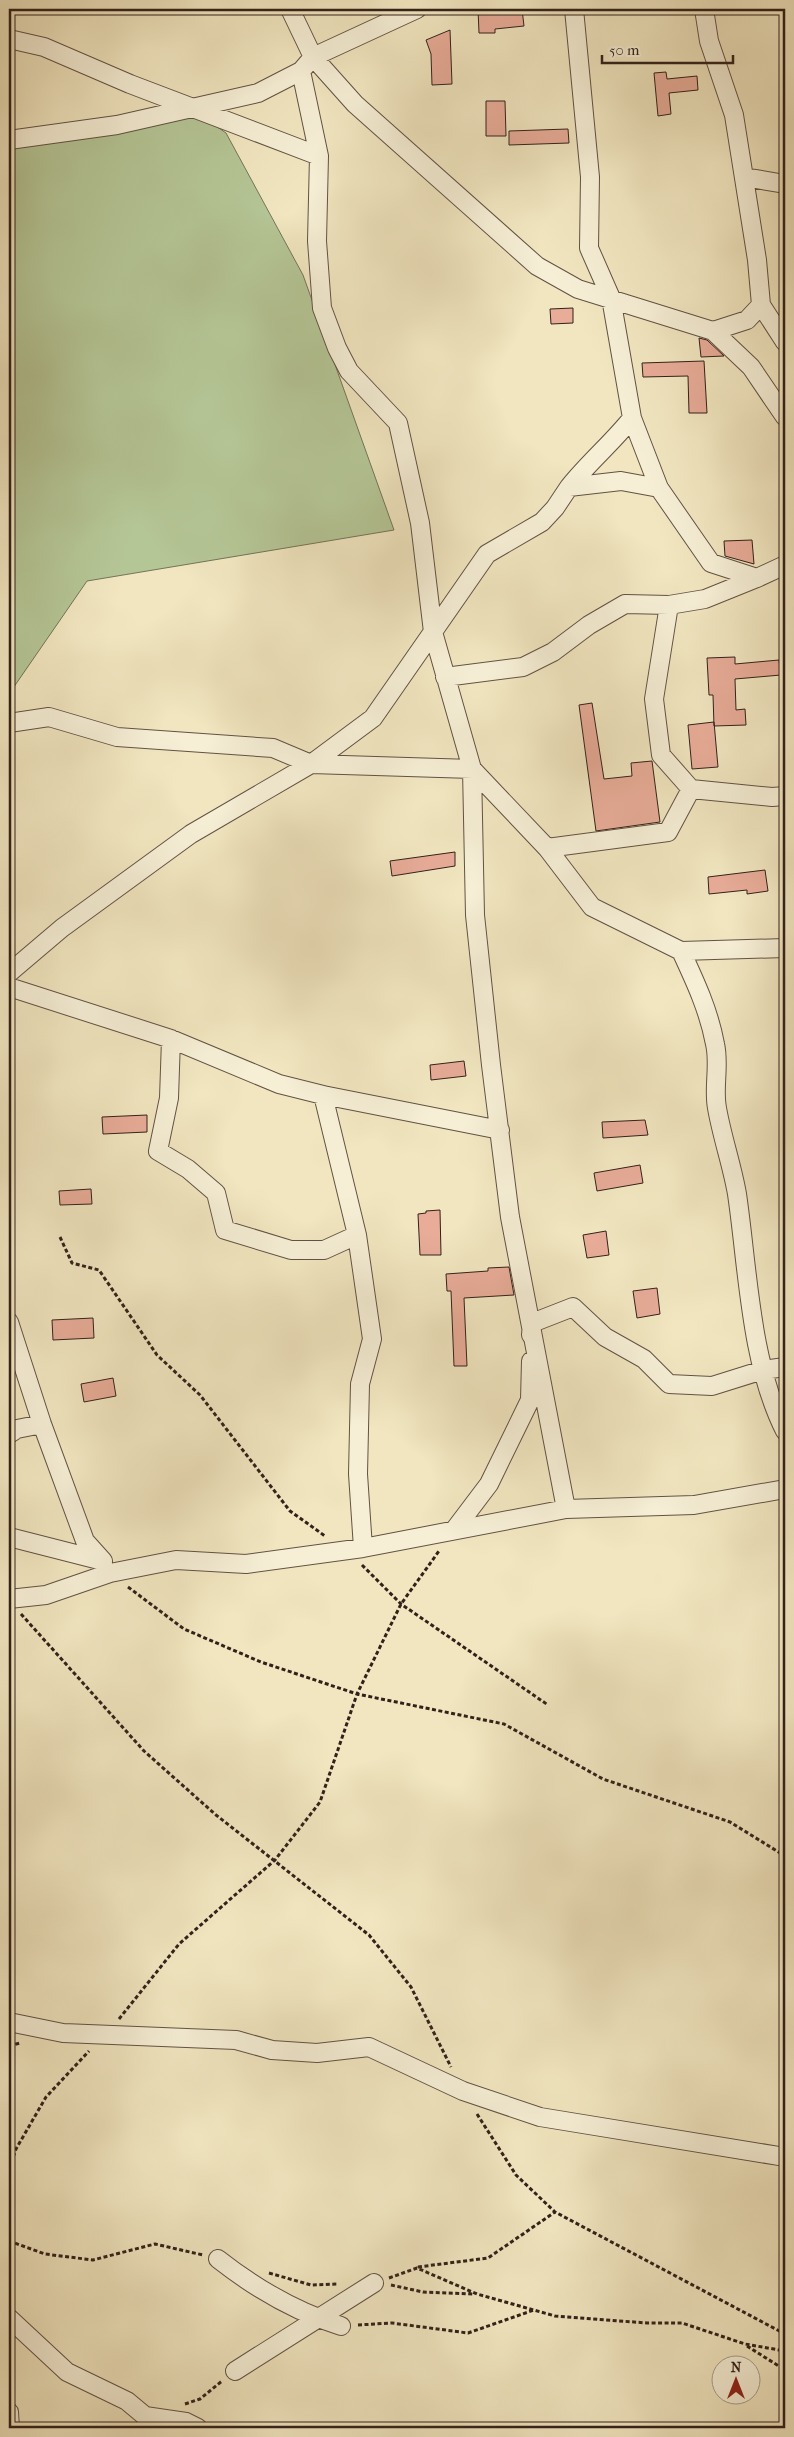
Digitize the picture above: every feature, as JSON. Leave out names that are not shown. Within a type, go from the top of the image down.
[{"type":"street","points":[[290,9],[313,57],[355,104],[537,266],[578,289],[611,298],[637,309],[676,318],[714,332],[750,367],[785,417]]},
{"type":"street","points":[[9,140],[117,125],[258,93],[301,71],[313,57],[417,9]]},
{"type":"street","points":[[574,9],[590,177],[589,248],[611,298],[632,418],[658,488],[712,563],[758,578]]},
{"type":"street","points":[[704,9],[709,41],[734,114],[758,260],[761,305],[785,342]]},
{"type":"street","points":[[9,39],[44,47],[319,156]]},
{"type":"street","points":[[301,71],[319,156],[317,241],[322,308],[349,370],[398,423],[420,523],[433,632],[472,769],[475,915],[510,1217],[532,1323],[566,1509]]},
{"type":"street","points":[[744,177],[785,184]]},
{"type":"street","points":[[714,332],[746,320],[761,305]]},
{"type":"street","points":[[9,973],[62,928],[191,834],[311,764],[373,718],[487,554],[542,522],[555,508],[591,460],[615,438],[632,418]]},
{"type":"street","points":[[569,487],[621,481],[658,488]]},
{"type":"street","points":[[445,677],[523,667],[553,652],[589,625],[625,604],[670,605],[705,599],[785,565]]},
{"type":"street","points":[[670,605],[654,699],[661,755],[691,789],[772,797],[785,796]]},
{"type":"street","points":[[9,723],[49,717],[117,737],[272,748],[311,764],[472,769],[547,848],[592,906],[681,951],[785,948]]},
{"type":"street","points":[[547,848],[668,832],[691,789]]},
{"type":"street","points":[[681,951],[700,990],[716,1045],[717,1108],[733,1168],[746,1274],[763,1370],[774,1410],[785,1431]]},
{"type":"street","points":[[9,988],[171,1039],[279,1084],[323,1095],[500,1130]]},
{"type":"street","points":[[171,1039],[169,1098],[158,1151],[188,1169],[216,1193],[225,1230],[291,1250],[324,1250],[357,1235]]},
{"type":"street","points":[[323,1095],[357,1235],[372,1339],[360,1384],[355,1550]]},
{"type":"street","points":[[532,1323],[574,1307],[605,1337],[644,1359],[669,1384],[712,1386],[763,1370],[785,1367]]},
{"type":"street","points":[[9,1322],[42,1424],[85,1542],[106,1567]]},
{"type":"street","points":[[455,1529],[489,1484],[530,1400],[532,1323]]},
{"type":"street","points":[[9,1434],[17,1429],[42,1424]]},
{"type":"street","points":[[12,1603],[46,1595],[106,1567],[176,1560],[246,1564],[355,1550],[455,1529],[566,1509],[694,1505],[785,1489]]},
{"type":"street","points":[[9,1537],[106,1567]]},
{"type":"street","points":[[9,2022],[63,2033],[236,2040],[272,2050],[317,2053],[369,2047],[463,2091],[540,2117],[785,2157]]},
{"type":"street","points":[[218,2259],[240,2276],[319,2319],[341,2326]]},
{"type":"street","points":[[235,2371],[374,2283]]},
{"type":"street","points":[[9,2318],[67,2372],[127,2401],[145,2416],[186,2422],[198,2428]]},
{"type":"street","points":[[9,2412],[10,2428]]},
{"type":"path","points":[[60,1238],[72,1264],[99,1270],[157,1355],[200,1394],[290,1511],[355,1550],[401,1604],[548,1705]]},
{"type":"path","points":[[9,2169],[16,2149],[46,2097],[106,2035],[179,1944],[275,1860],[320,1802],[357,1694],[401,1604],[455,1529]]},
{"type":"path","points":[[106,1567],[184,1629],[261,1662],[357,1694],[504,1724],[603,1779],[730,1822],[785,1856]]},
{"type":"path","points":[[12,1603],[144,1751],[216,1815],[369,1935],[411,1987],[463,2091],[516,2175],[555,2212],[785,2334]]},
{"type":"path","points":[[417,2268],[488,2258],[555,2212]]},
{"type":"path","points":[[374,2283],[423,2292],[477,2294]]},
{"type":"path","points":[[341,2326],[392,2323],[468,2333],[536,2310]]},
{"type":"path","points":[[785,2351],[744,2344],[785,2370]]},
{"type":"path","points":[[181,2405],[200,2399],[235,2371]]},
{"type":"path","points":[[122,2428],[145,2416]]},
{"type":"green space","points":[[200,115],[226,133],[303,275],[394,530],[87,581],[9,694],[9,142]]},
{"type":"building","points":[[478,9],[522,9],[524,26],[495,29],[495,33],[479,33]]},
{"type":"building","points":[[450,30],[452,84],[432,85],[431,54],[426,40]]},
{"type":"building","points":[[666,72],[667,79],[697,76],[698,90],[669,93],[671,114],[658,116],[654,73]]},
{"type":"building","points":[[486,101],[505,101],[506,136],[486,136]]},
{"type":"building","points":[[568,129],[569,143],[509,145],[509,131]]},
{"type":"building","points":[[573,308],[573,323],[551,324],[550,309]]},
{"type":"building","points":[[699,338],[707,340],[724,356],[701,357]]},
{"type":"building","points":[[704,361],[707,413],[689,413],[688,376],[643,377],[642,363]]},
{"type":"building","points":[[752,540],[754,564],[725,556],[724,541]]},
{"type":"building","points":[[735,657],[735,664],[779,660],[781,675],[735,679],[736,710],[745,709],[746,725],[714,726],[713,695],[709,695],[707,658]]},
{"type":"building","points":[[592,703],[604,779],[632,776],[631,763],[652,761],[660,822],[596,831],[579,705]]},
{"type":"building","points":[[714,722],[718,767],[692,769],[688,725]]},
{"type":"building","points":[[455,852],[455,866],[392,876],[390,861]]},
{"type":"building","points":[[765,870],[768,891],[747,894],[747,890],[709,894],[708,877]]},
{"type":"building","points":[[464,1061],[466,1076],[431,1080],[430,1065]]},
{"type":"building","points":[[147,1115],[147,1132],[103,1134],[102,1117]]},
{"type":"building","points":[[645,1120],[648,1135],[603,1138],[602,1122]]},
{"type":"building","points":[[640,1165],[643,1183],[597,1191],[594,1173]]},
{"type":"building","points":[[91,1189],[92,1204],[60,1205],[59,1191]]},
{"type":"building","points":[[440,1210],[441,1255],[420,1255],[418,1214],[426,1213],[426,1211]]},
{"type":"building","points":[[606,1231],[609,1255],[587,1258],[583,1235]]},
{"type":"building","points":[[509,1267],[514,1295],[464,1298],[467,1366],[454,1366],[451,1291],[447,1291],[446,1274],[488,1271],[488,1268]]},
{"type":"building","points":[[657,1288],[660,1314],[637,1318],[633,1291]]},
{"type":"building","points":[[93,1318],[94,1338],[53,1340],[52,1320]]},
{"type":"building","points":[[113,1378],[116,1396],[84,1402],[81,1384]]}]
